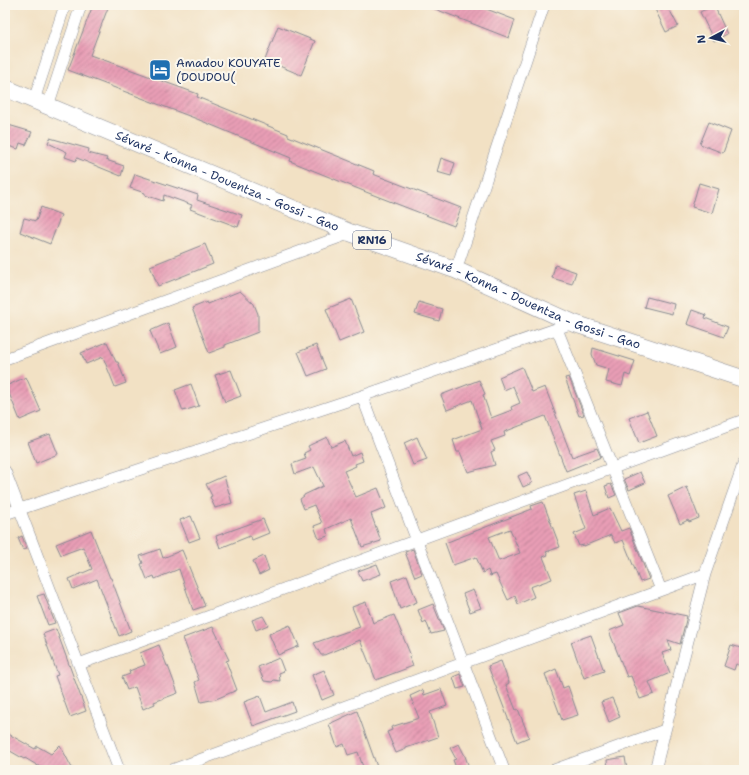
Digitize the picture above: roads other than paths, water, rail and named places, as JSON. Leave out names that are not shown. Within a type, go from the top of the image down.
[{"type":"main road","name":"Sévaré - Konna - Douentza - Gossi - Gao","points":[[5,88],[351,233],[456,270],[573,323],[744,379]]},
{"type":"street","points":[[41,103],[65,5]]},
{"type":"street","points":[[41,103],[80,5]]},
{"type":"street","points":[[456,270],[544,5]]},
{"type":"street","points":[[5,359],[351,233]]},
{"type":"street","points":[[5,514],[362,396],[573,323]]},
{"type":"street","points":[[557,329],[661,590]]},
{"type":"street","points":[[362,396],[504,770]]},
{"type":"street","points":[[78,664],[744,420]]},
{"type":"street","points":[[655,770],[705,574],[744,462]]},
{"type":"street","points":[[5,471],[119,770]]},
{"type":"street","points":[[172,770],[705,574]]},
{"type":"street","points":[[554,770],[665,730]]},
{"type":"place","name":"Amadou KOUYATE (DOUDOU(","points":[[160,70]]}]
